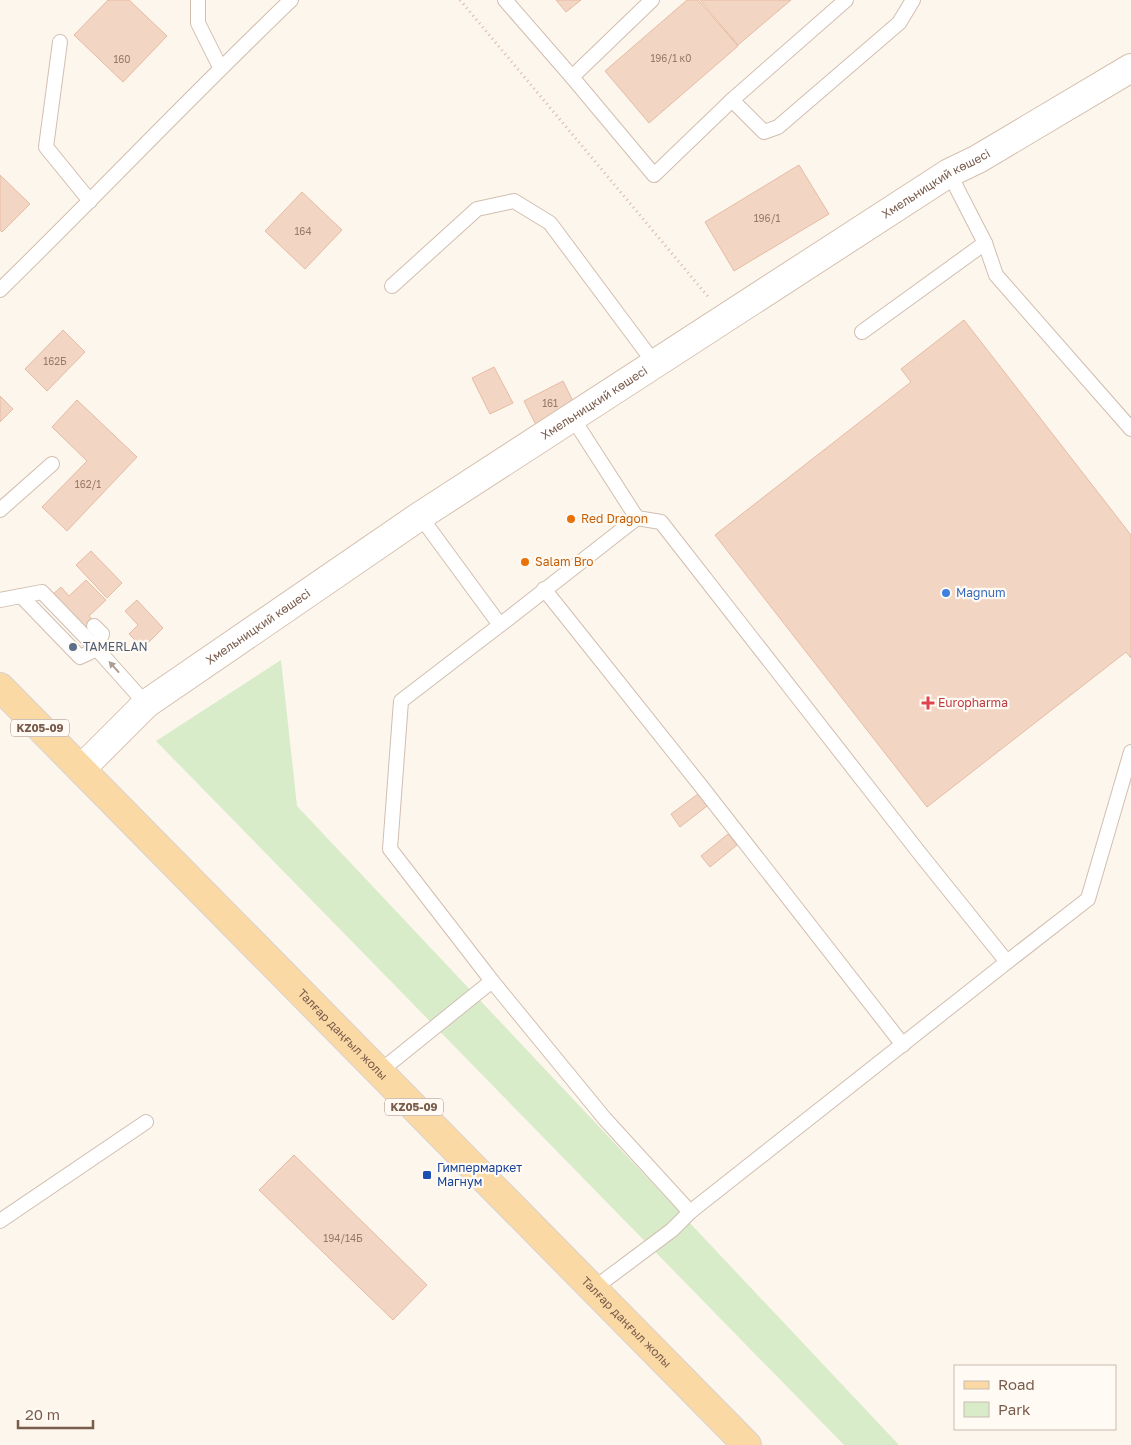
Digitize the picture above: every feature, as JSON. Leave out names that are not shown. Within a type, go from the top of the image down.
[{"type":"main road","name":"Талғар даңғыл жолы","points":[[0,686],[747,1445]]},
{"type":"street","name":"Хмельницкий көшесі","points":[[81,769],[146,704],[420,516],[949,173],[978,159],[1131,68]]},
{"type":"lane","points":[[198,0],[198,24],[220,67]]},
{"type":"lane","points":[[0,290],[90,201],[220,67],[291,0]]},
{"type":"lane","points":[[505,0],[654,175],[732,100],[846,0]]},
{"type":"lane","points":[[572,77],[652,0]]},
{"type":"lane","points":[[732,100],[764,132],[778,127],[899,23],[913,0]]},
{"type":"lane","points":[[60,42],[46,147],[90,201]]},
{"type":"lane","points":[[949,173],[985,243],[996,275],[1131,429]]},
{"type":"lane","points":[[392,286],[477,209],[514,200],[550,223],[655,364]]},
{"type":"lane","points":[[862,332],[985,243]]},
{"type":"lane","points":[[572,417],[637,518]]},
{"type":"lane","points":[[0,510],[52,464]]},
{"type":"lane","points":[[420,516],[500,625]]},
{"type":"lane","points":[[690,1212],[605,1118],[492,981],[390,849],[401,701],[637,518],[662,522],[1007,962]]},
{"type":"lane","points":[[0,600],[58,589]]},
{"type":"lane","points":[[544,589],[903,1045]]},
{"type":"lane","points":[[42,592],[97,649],[146,704]]},
{"type":"lane","points":[[21,596],[80,657],[97,649],[102,634],[94,626]]},
{"type":"lane","points":[[593,1289],[672,1230],[690,1212],[1088,899],[1131,752]]},
{"type":"lane","points":[[380,1072],[492,981]]},
{"type":"lane","points":[[0,1221],[146,1122]]},
{"type":"path","points":[[460,0],[714,305]]},
{"type":"green space","points":[[281,660],[297,806],[899,1445],[844,1445],[156,741]]},
{"type":"building","points":[[108,0],[129,0],[167,36],[123,82],[74,35]]},
{"type":"building","points":[[556,0],[581,0],[566,12]]},
{"type":"building","points":[[687,0],[698,0],[738,46],[649,123],[605,71]]},
{"type":"building","points":[[700,0],[791,0],[738,45]]},
{"type":"building","points":[[799,165],[829,214],[734,271],[705,222]]},
{"type":"building","points":[[0,175],[30,204],[2,232],[0,230]]},
{"type":"building","points":[[302,192],[342,230],[305,269],[265,231]]},
{"type":"building","name":"Magnum","points":[[964,320],[1131,535],[1131,658],[1126,652],[927,807],[715,535],[911,382],[901,369]]},
{"type":"building","points":[[63,330],[85,352],[47,391],[25,369]]},
{"type":"building","points":[[494,367],[513,403],[490,414],[472,378]]},
{"type":"building","points":[[563,381],[575,405],[536,425],[524,401]]},
{"type":"building","points":[[0,396],[13,409],[0,422]]},
{"type":"building","points":[[77,400],[137,457],[67,531],[42,507],[87,461],[52,427]]},
{"type":"building","points":[[91,551],[122,583],[107,598],[76,565]]},
{"type":"building","points":[[86,580],[106,600],[89,616],[96,624],[87,633],[51,596],[61,587],[69,596]]},
{"type":"building","points":[[137,600],[163,628],[143,648],[129,634],[138,625],[125,611]]},
{"type":"building","points":[[698,794],[707,806],[680,827],[671,814]]},
{"type":"building","points":[[728,834],[737,845],[710,867],[701,856]]},
{"type":"building","points":[[294,1155],[427,1285],[393,1320],[259,1190]]},
{"type":"place","name":"Red Dragon","points":[[571,519]]},
{"type":"place","name":"Salam Bro","points":[[525,562]]},
{"type":"place","name":"Magnum","points":[[946,593]]},
{"type":"place","name":"TAMERLAN","points":[[73,647]]},
{"type":"place","name":"Europharma","points":[[928,703]]},
{"type":"place","name":"Гимпермаркет Магнум","points":[[427,1175]]}]
